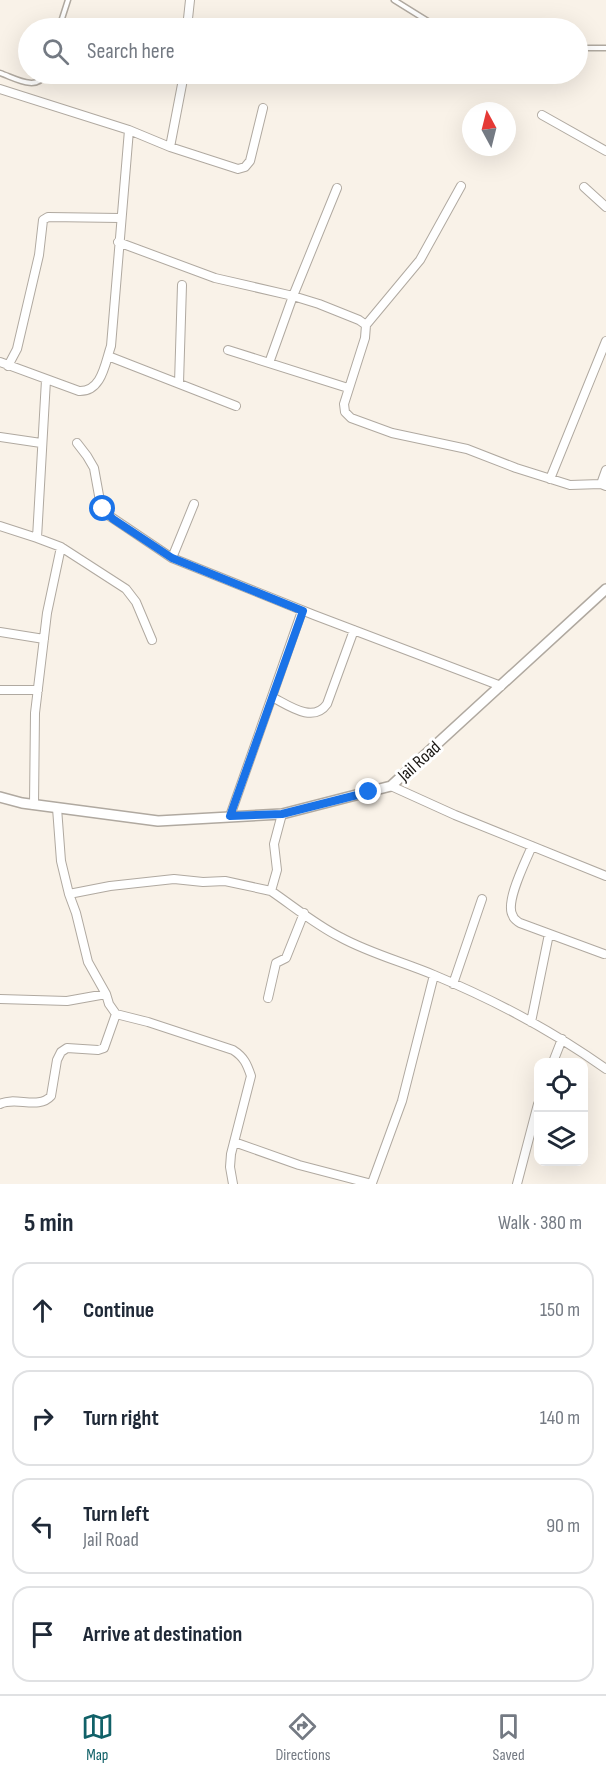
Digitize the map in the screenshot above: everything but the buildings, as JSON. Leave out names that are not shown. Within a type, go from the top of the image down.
[{"type":"street","points":[[188,18],[190,0]]},
{"type":"street","points":[[170,147],[182,84]]},
{"type":"street","points":[[0,89],[129,130],[170,147],[238,169],[245,167],[250,161],[263,108]]},
{"type":"street","points":[[542,115],[606,151]]},
{"type":"street","points":[[0,362],[79,391],[91,389],[101,378],[111,346],[129,130]]},
{"type":"street","points":[[460,186],[429,248],[366,325],[365,338],[344,404],[345,412],[362,423],[392,433],[467,449],[570,484],[603,485],[606,470]]},
{"type":"street","points":[[269,363],[293,296],[337,188]]},
{"type":"street","points":[[584,188],[606,207]]},
{"type":"street","points":[[9,366],[17,349],[39,255],[43,220],[48,217],[120,218]]},
{"type":"street","points":[[118,242],[215,278],[319,304],[366,325]]},
{"type":"street","points":[[179,384],[182,285]]},
{"type":"street","points":[[550,479],[606,341]]},
{"type":"street","points":[[228,350],[348,388]]},
{"type":"street","points":[[108,356],[236,406]]},
{"type":"street","points":[[36,538],[45,380]]},
{"type":"street","points":[[0,437],[41,443]]},
{"type":"street","points":[[77,443],[94,468],[100,501],[108,515],[172,558],[303,611],[501,686]]},
{"type":"street","points":[[172,558],[194,504]]},
{"type":"street","points":[[0,526],[61,548],[126,589],[136,602],[152,640]]},
{"type":"street","points":[[34,805],[35,713],[47,614],[61,548]]},
{"type":"street","name":"Jail Road","points":[[0,797],[34,805],[158,821],[282,814],[391,786],[604,594]]},
{"type":"street","points":[[230,816],[303,611]]},
{"type":"street","points":[[272,697],[305,713],[322,711],[327,704],[354,630]]},
{"type":"street","points":[[0,632],[44,639]]},
{"type":"street","points":[[0,690],[38,690]]},
{"type":"street","points":[[391,786],[606,876]]},
{"type":"street","points":[[57,808],[62,861],[88,962],[116,1014],[233,1050],[243,1057],[251,1076],[234,1142],[230,1167],[233,1184]]},
{"type":"street","points":[[271,891],[278,870],[274,844],[282,814]]},
{"type":"street","points":[[531,846],[511,899],[510,909],[513,917],[520,923],[605,952]]},
{"type":"street","points":[[69,894],[110,886],[174,879],[203,882],[225,881],[271,891],[340,937],[488,998],[562,1039],[606,1069]]},
{"type":"street","points":[[453,984],[482,899]]},
{"type":"street","points":[[268,998],[276,963],[286,958],[304,913]]},
{"type":"street","points":[[531,1022],[549,934]]},
{"type":"street","points":[[234,1142],[299,1165],[372,1183],[402,1101],[435,975]]},
{"type":"street","points":[[0,999],[67,1001],[106,994]]},
{"type":"street","points":[[0,1104],[7,1101],[40,1103],[47,1100],[51,1096],[57,1060],[61,1052],[67,1048],[98,1050],[104,1048],[116,1014]]},
{"type":"street","points":[[555,1058],[562,1039]]},
{"type":"street","points":[[517,1184],[536,1112]]},
{"type":"lane","points":[[62,18],[68,0]]},
{"type":"lane","points":[[394,0],[423,18]]},
{"type":"lane","points":[[588,48],[606,48]]},
{"type":"lane","points":[[0,73],[18,79]]},
{"type":"route","points":[[103,509],[113,519],[172,558],[303,611],[230,816],[282,814],[369,792]]}]
